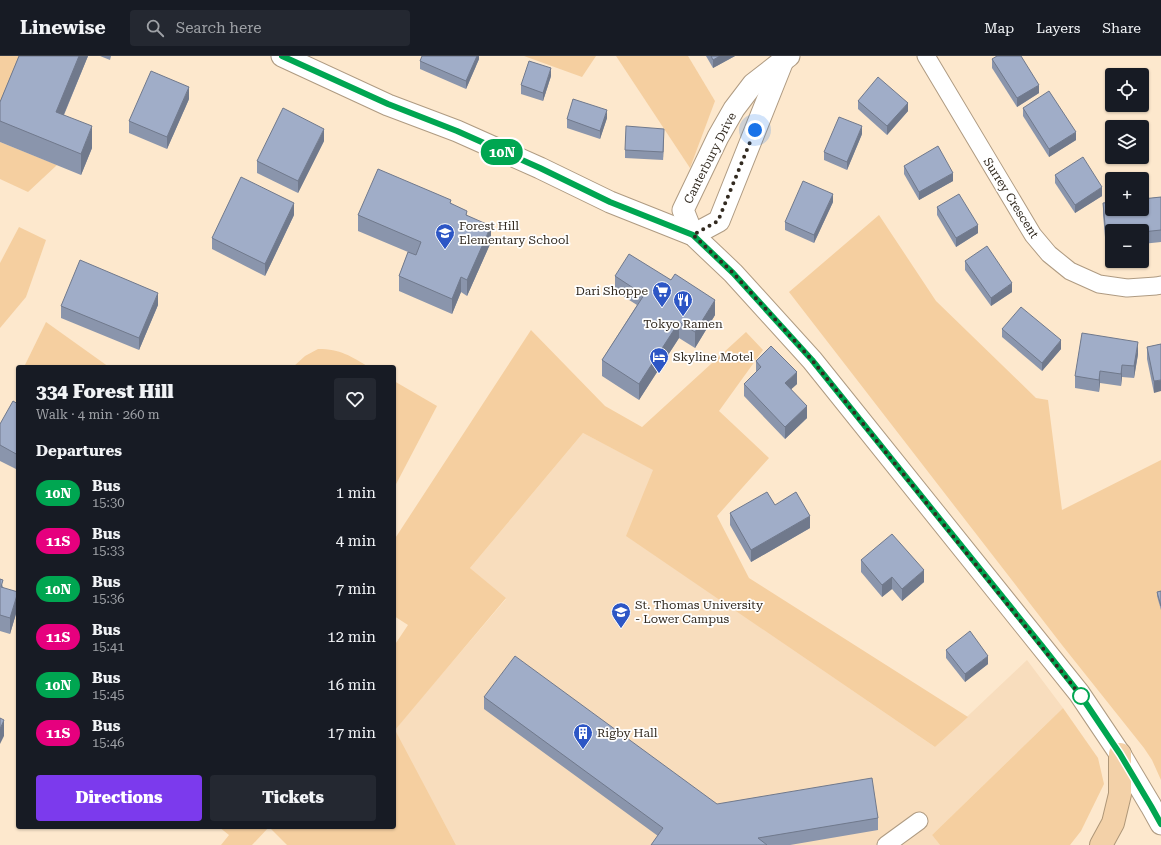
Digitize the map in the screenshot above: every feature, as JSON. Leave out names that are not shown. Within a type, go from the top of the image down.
[{"type":"highway","points":[[1101,845],[1113,823],[1120,794],[1120,754]]},
{"type":"street","points":[[282,56],[388,104],[457,131],[610,202],[693,235],[733,273],[812,360],[1079,693],[1120,754],[1161,824]]},
{"type":"street","name":"Surrey Crescent","points":[[926,56],[1033,235],[1049,254],[1070,271],[1099,284],[1127,288],[1156,286],[1161,284]]},
{"type":"street","name":"Canterbury Drive","points":[[786,58],[718,221],[693,235],[683,210],[718,137],[734,109],[753,84],[786,58]]},
{"type":"street","points":[[886,845],[919,821]]},
{"type":"shaded area","points":[[0,56],[28,56],[0,123]]},
{"type":"shaded area","points":[[524,56],[596,56],[582,77]]},
{"type":"shaded area","points":[[616,56],[688,56],[715,101],[690,168]]},
{"type":"shaded area","points":[[0,142],[57,165],[28,192],[0,179]]},
{"type":"shaded area","points":[[879,215],[936,301],[1036,398],[1048,400],[1062,510],[1161,460],[1161,780],[1152,760],[1144,748],[1062,645],[789,292]]},
{"type":"shaded area","points":[[19,227],[46,240],[26,297],[0,328],[0,263]]},
{"type":"shaded area","points":[[46,322],[106,365],[25,365]]},
{"type":"shaded area","points":[[531,330],[605,406],[642,427],[746,332],[763,350],[719,411],[769,458],[717,516],[749,578],[968,717],[935,747],[626,536],[653,470],[583,433],[470,568],[506,598],[396,729],[396,643],[408,625],[396,617],[396,537]]},
{"type":"shaded area","points":[[318,349],[333,350],[351,356],[366,365],[295,365],[305,356]]},
{"type":"shaded area","points":[[396,382],[437,406],[396,484]]},
{"type":"shaded area","name":"St. Thomas University - Lower Campus","points":[[583,433],[654,470],[627,536],[935,747],[1027,660],[1063,708],[932,835],[940,845],[456,845],[396,734],[396,728],[506,599],[470,568]]},
{"type":"shaded area","points":[[1063,708],[1098,758],[1104,784],[1081,831],[1070,845],[940,845],[932,835]]},
{"type":"shaded area","points":[[396,732],[456,845],[287,845],[271,829],[396,829]]},
{"type":"shaded area","points":[[222,829],[267,829],[252,845],[221,845],[229,835]]},
{"type":"building","points":[[19,56],[79,56],[56,112],[92,126],[81,154],[0,121],[0,102]]},
{"type":"building","points":[[422,56],[477,56],[466,81],[420,61]]},
{"type":"building","points":[[711,56],[720,56],[713,60]]},
{"type":"building","points":[[997,56],[1021,56],[1039,85],[1017,98],[992,59]]},
{"type":"building","points":[[529,61],[551,68],[543,93],[521,85]]},
{"type":"building","points":[[151,71],[189,87],[167,137],[129,121]]},
{"type":"building","points":[[878,77],[908,103],[887,126],[858,101]]},
{"type":"building","points":[[1049,91],[1076,132],[1049,149],[1023,108]]},
{"type":"building","points":[[573,99],[607,110],[600,131],[567,119]]},
{"type":"building","points":[[283,108],[324,129],[298,181],[257,161]]},
{"type":"building","points":[[839,117],[862,126],[847,162],[824,152]]},
{"type":"building","points":[[626,126],[664,129],[663,152],[625,150]]},
{"type":"building","points":[[938,146],[953,173],[919,192],[904,166]]},
{"type":"building","points":[[1083,157],[1102,187],[1075,205],[1055,175]]},
{"type":"building","name":"Forest Hill Elementary School","points":[[378,169],[451,200],[450,203],[467,211],[466,215],[491,226],[467,280],[461,277],[452,299],[399,276],[408,252],[416,255],[421,242],[358,215]]},
{"type":"building","points":[[241,177],[294,203],[265,264],[212,238]]},
{"type":"building","points":[[803,181],[833,194],[814,235],[785,222]]},
{"type":"building","points":[[959,194],[978,225],[956,238],[937,207]]},
{"type":"building","points":[[1161,197],[1161,230],[1149,231],[1149,224],[1105,225],[1103,203],[1105,203],[1105,216],[1149,216],[1149,198]]},
{"type":"building","points":[[987,246],[1012,283],[991,298],[965,261]]},
{"type":"building","points":[[629,254],[671,280],[675,274],[715,300],[695,332],[679,322],[639,384],[602,360],[644,295],[615,276]]},
{"type":"building","points":[[80,260],[158,293],[139,338],[61,306]]},
{"type":"building","points":[[1021,307],[1061,340],[1042,363],[1002,329]]},
{"type":"building","points":[[1082,333],[1138,342],[1134,366],[1122,365],[1121,374],[1100,371],[1099,380],[1075,376]]},
{"type":"building","points":[[1161,344],[1161,380],[1154,381],[1147,347]]},
{"type":"building","points":[[771,346],[797,372],[785,383],[807,406],[785,427],[744,384],[761,367],[756,361]]},
{"type":"building","points":[[13,401],[16,403],[16,454],[0,445],[0,424]]},
{"type":"building","points":[[767,492],[775,505],[796,492],[810,516],[751,550],[730,513]]},
{"type":"building","points":[[892,534],[924,570],[902,589],[892,577],[882,585],[861,560]]},
{"type":"building","points":[[0,579],[3,580],[1,587],[16,591],[16,598],[10,618],[0,615]]},
{"type":"building","points":[[1161,591],[1161,606],[1157,592]]},
{"type":"building","points":[[970,631],[988,656],[965,674],[946,650]]},
{"type":"building","name":"Rigby Hall","points":[[515,656],[717,804],[872,778],[878,818],[758,838],[767,845],[651,845],[663,828],[484,697]]},
{"type":"building","points":[[0,718],[4,720],[0,729]]},
{"type":"bus line","name":"10N","points":[[282,56],[388,104],[457,131],[540,168],[610,202],[693,235],[733,273],[812,360],[1042,646],[1079,693],[1120,754],[1161,824]]},
{"type":"place","name":"Forest Hill Elementary School","points":[[445,250]]},
{"type":"place","name":"Dari Shoppe","points":[[662,308]]},
{"type":"place","name":"Tokyo Ramen","points":[[683,317]]},
{"type":"place","name":"Skyline Motel","points":[[659,374]]},
{"type":"place","name":"St. Thomas University - Lower Campus","points":[[621,629]]},
{"type":"place","name":"Rigby Hall","points":[[583,750]]},
{"type":"route","points":[[755,130],[718,221],[693,235],[733,273],[812,360],[1081,696]]}]
